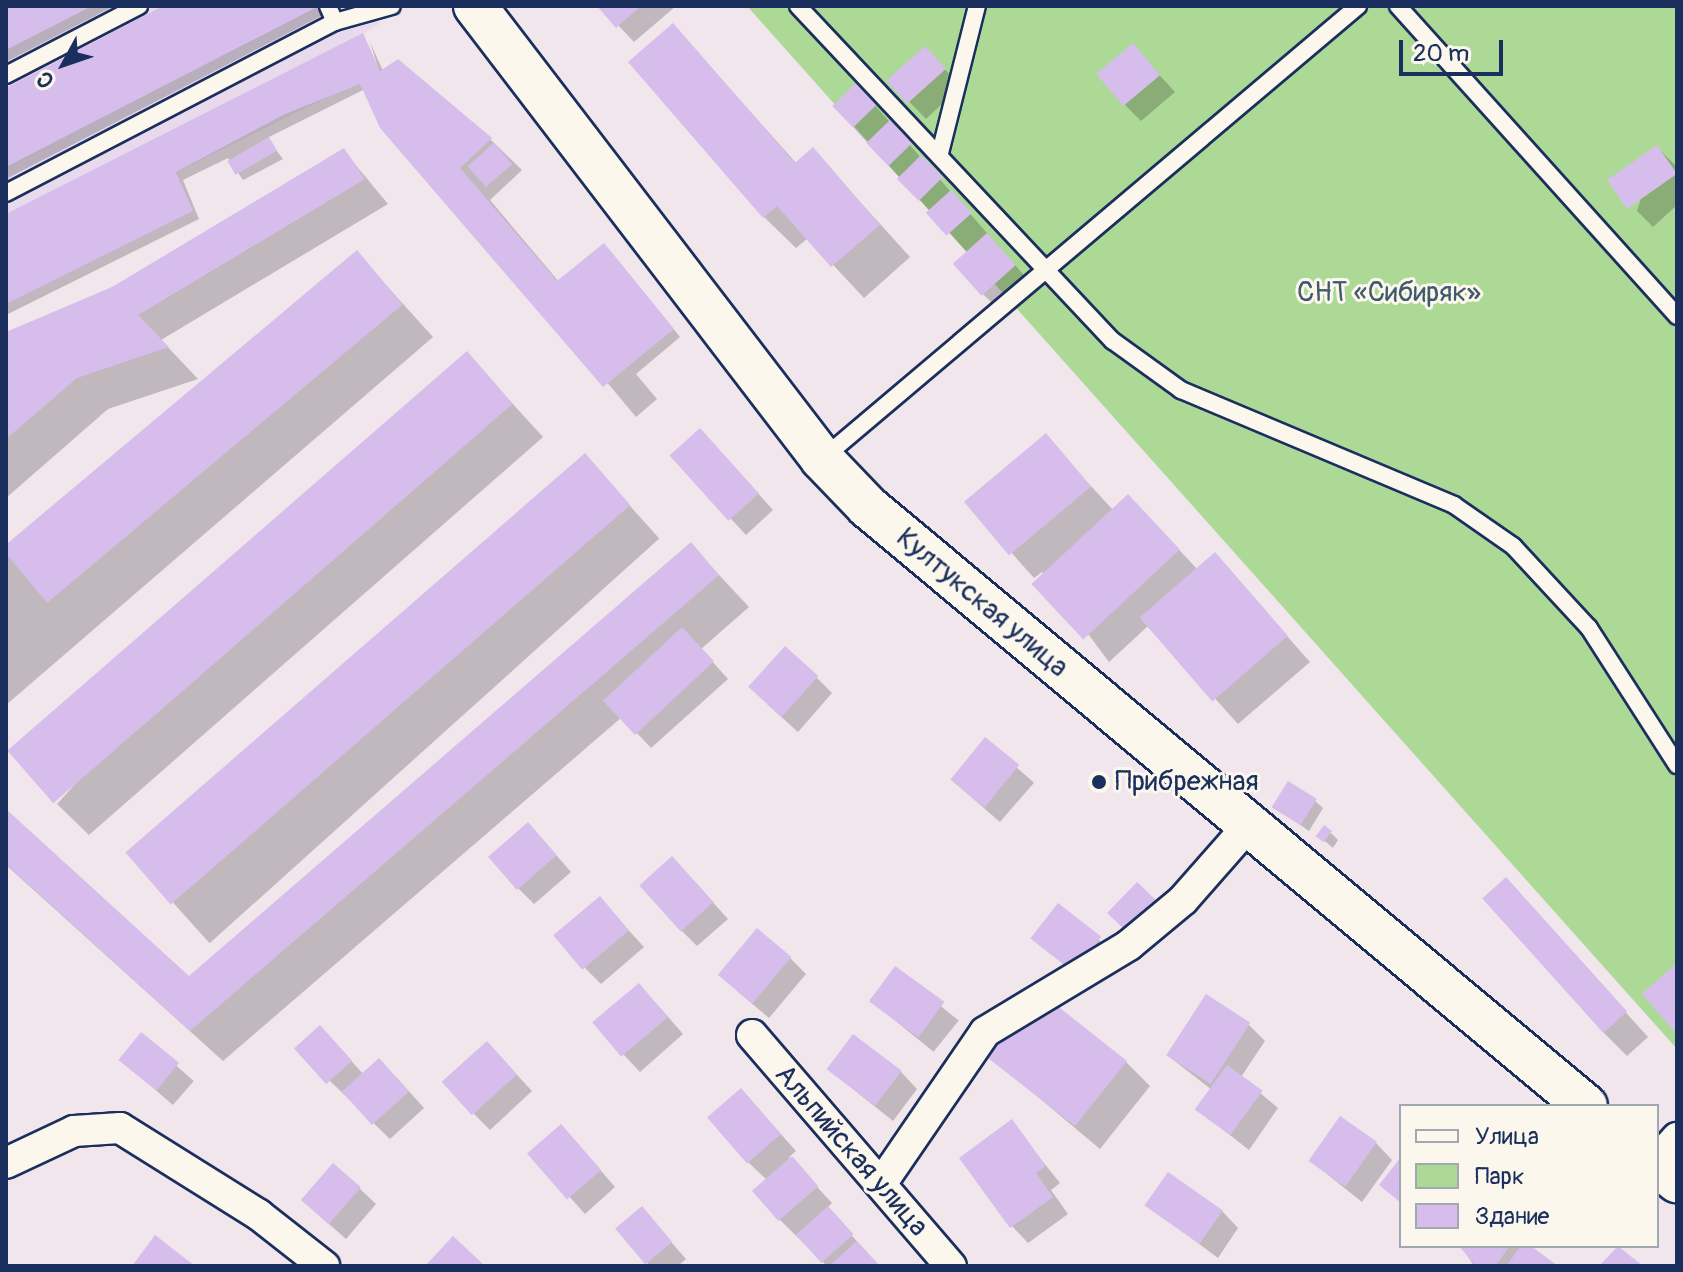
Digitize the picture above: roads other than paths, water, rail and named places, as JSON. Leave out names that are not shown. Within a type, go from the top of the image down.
[{"type":"main road","name":"Култукская улица","points":[[475,6],[822,459],[868,507],[1584,1104]]},
{"type":"main road","points":[[1659,1165],[1677,1181]]},
{"type":"street","points":[[881,1184],[985,1032],[1129,945],[1183,900],[1249,825]]},
{"type":"street","name":"Альпийская улица","points":[[752,1035],[951,1266]]},
{"type":"street","points":[[6,1163],[74,1131],[120,1128],[259,1215],[324,1266]]},
{"type":"street","points":[[1659,1160],[1677,1138]]},
{"type":"lane","points":[[6,75],[139,6]]},
{"type":"lane","points":[[6,193],[332,14],[392,6]]},
{"type":"lane","points":[[798,6],[940,153],[1113,341],[1181,390],[1454,505],[1513,546],[1589,628],[1677,765]]},
{"type":"lane","points":[[940,153],[977,6]]},
{"type":"lane","points":[[822,459],[1358,6]]},
{"type":"lane","points":[[1398,6],[1677,316]]},
{"type":"place","name":"Прибрежная","points":[[1099,782]]},
{"type":"park label","name":"СНТ «Сибиряк»","points":[[1389,293]]}]
